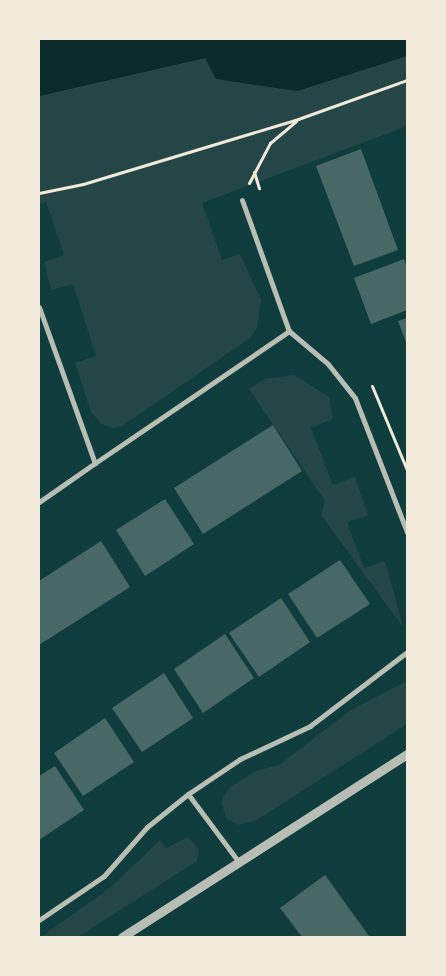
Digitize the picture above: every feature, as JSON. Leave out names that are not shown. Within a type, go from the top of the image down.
[{"type":"street","points":[[242,200],[289,331],[328,364],[355,398],[407,532]]},
{"type":"street","points":[[39,307],[95,463]]},
{"type":"street","points":[[39,502],[289,331]]},
{"type":"street","points":[[39,920],[104,876],[147,827],[188,794],[240,759],[310,726],[407,652]]},
{"type":"street","points":[[122,937],[407,754]]},
{"type":"street","points":[[188,794],[238,861]]},
{"type":"path","points":[[39,192],[83,184],[298,119],[407,80]]},
{"type":"path","points":[[242,200],[254,172],[270,143],[298,119]]},
{"type":"path","points":[[254,172],[260,191]]},
{"type":"path","points":[[369,382],[376,389],[407,470]]},
{"type":"shaded area","points":[[39,39],[407,39],[407,56],[297,91],[216,79],[205,58],[39,96]]},
{"type":"shaded area","points":[[407,56],[407,126],[202,203],[222,260],[240,254],[261,300],[257,328],[250,338],[122,426],[112,428],[102,424],[91,412],[75,363],[96,356],[73,284],[51,290],[44,262],[64,255],[46,202],[39,204],[39,96],[205,58],[297,91]]},
{"type":"shaded area","points":[[294,375],[329,397],[333,419],[311,428],[333,485],[355,477],[368,515],[347,522],[364,568],[385,561],[403,627],[321,515],[325,501],[249,389],[265,379]]},
{"type":"shaded area","points":[[407,681],[407,724],[257,820],[238,825],[227,819],[221,802],[230,787],[256,771],[279,765],[351,710]]},
{"type":"shaded area","points":[[188,837],[199,849],[197,861],[78,937],[41,937],[111,887],[160,840],[166,848]]},
{"type":"building","points":[[361,149],[398,250],[354,266],[316,166]]},
{"type":"building","points":[[404,259],[407,268],[407,310],[371,324],[354,278]]},
{"type":"building","points":[[407,318],[407,345],[398,321]]},
{"type":"building","points":[[273,425],[302,471],[203,534],[174,488]]},
{"type":"building","points":[[165,499],[194,544],[145,576],[116,530]]},
{"type":"building","points":[[101,541],[130,587],[39,645],[39,581]]},
{"type":"building","points":[[340,560],[370,604],[317,638],[288,594]]},
{"type":"building","points":[[281,598],[310,642],[259,677],[229,633]]},
{"type":"building","points":[[225,634],[254,678],[203,713],[174,669]]},
{"type":"building","points":[[164,673],[193,718],[142,752],[112,708]]},
{"type":"building","points":[[105,718],[134,762],[83,796],[54,753]]},
{"type":"building","points":[[55,766],[84,810],[39,840],[39,776]]},
{"type":"building","points":[[325,875],[368,937],[302,937],[280,908]]}]
